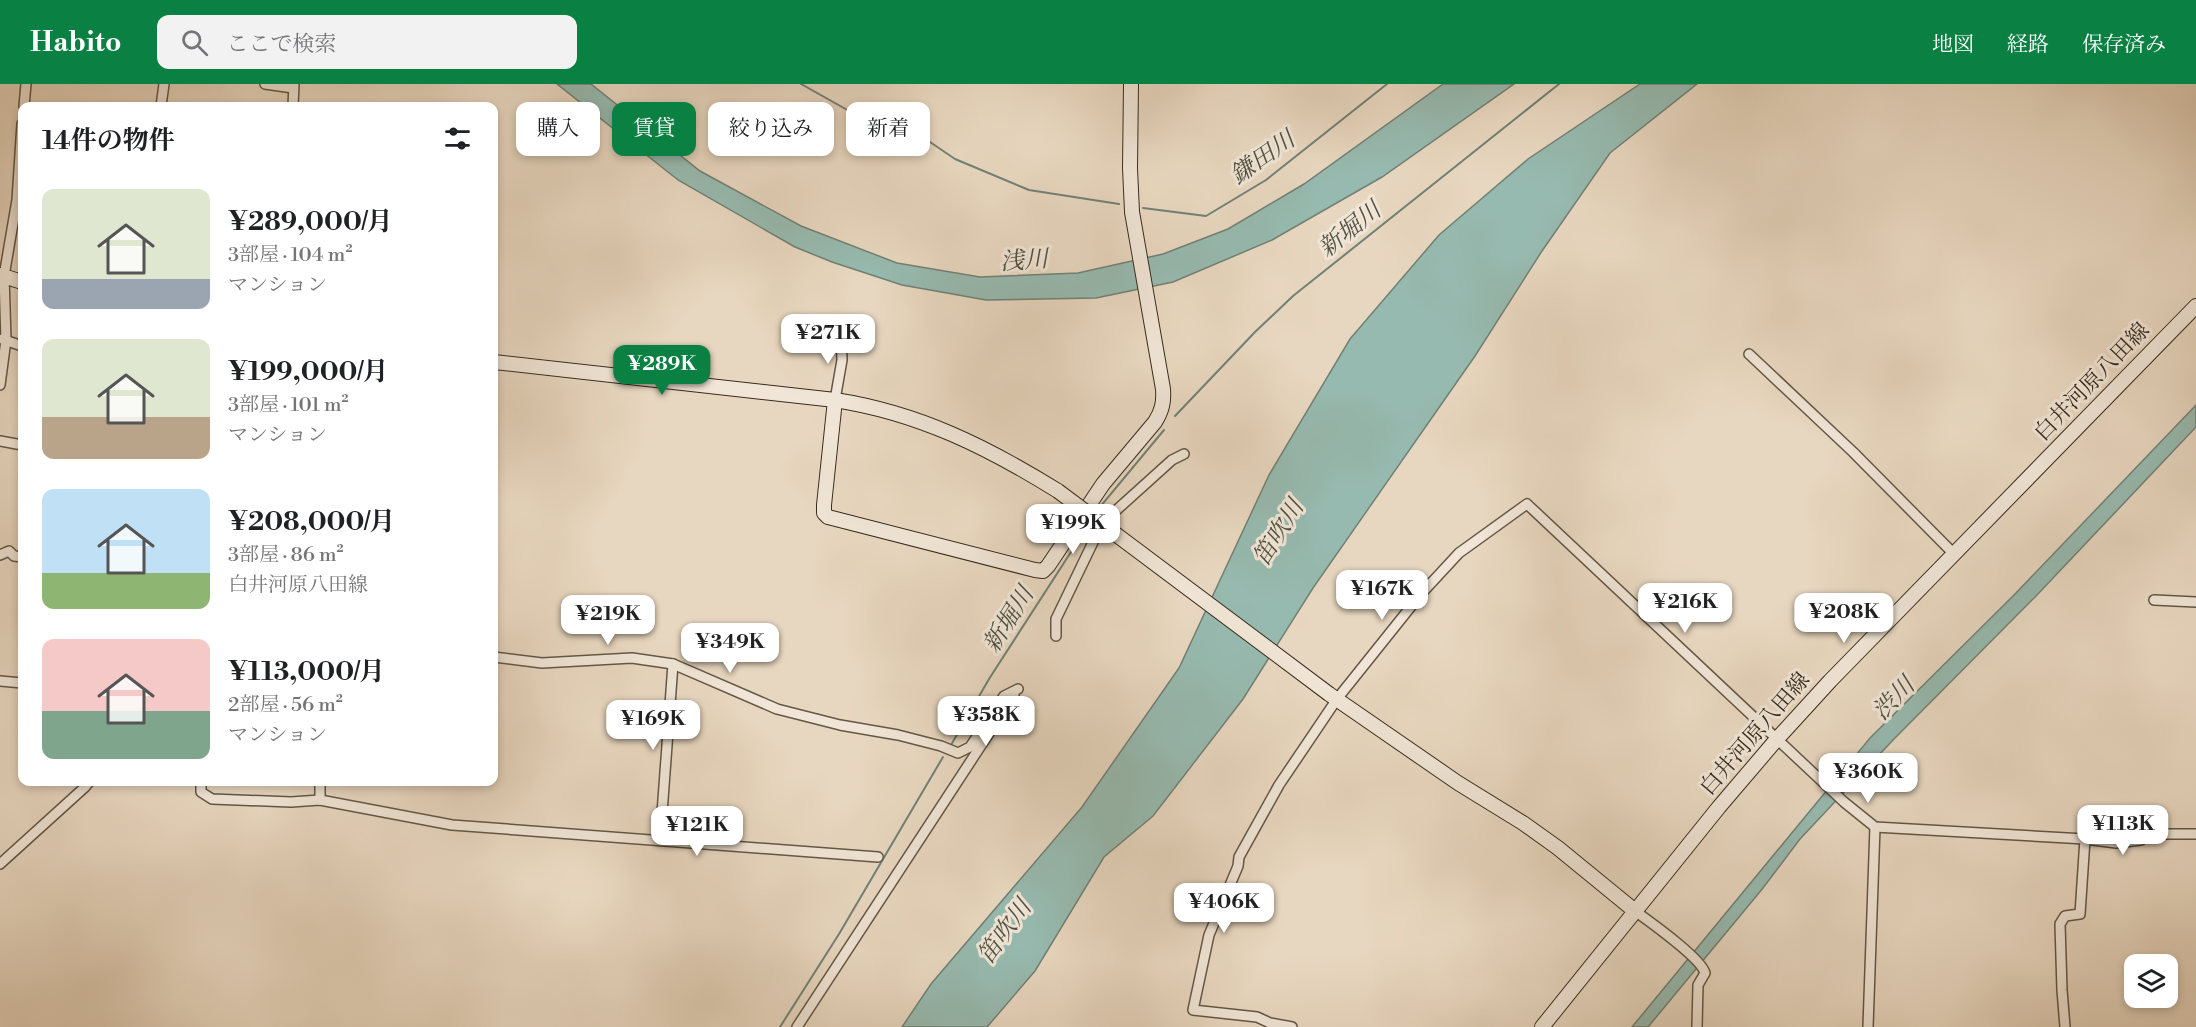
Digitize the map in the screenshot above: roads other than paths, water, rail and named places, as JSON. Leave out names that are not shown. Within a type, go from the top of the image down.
[{"type":"street","points":[[24,102],[26,84]]},
{"type":"street","points":[[162,102],[164,84]]},
{"type":"street","points":[[265,84],[293,86],[293,102]]},
{"type":"street","points":[[841,332],[842,360],[835,400],[824,513],[828,517],[1043,571],[1102,484],[1161,413],[1163,389],[1138,256],[1131,193],[1131,84]]},
{"type":"street","points":[[0,385],[3,339],[2,275],[18,208]]},
{"type":"street","points":[[2,275],[18,281]]},
{"type":"street","name":"白井河原八田線","points":[[1542,1027],[1777,739],[2196,306]]},
{"type":"street","points":[[3,339],[18,345]]},
{"type":"street","points":[[1749,354],[1853,452],[1954,554]]},
{"type":"street","points":[[498,362],[835,400],[885,409],[997,454],[1058,491],[1333,697],[1558,848],[1684,950],[1704,968],[1705,973],[1698,985],[1697,1027]]},
{"type":"street","points":[[0,441],[18,444]]},
{"type":"street","points":[[1056,636],[1056,619],[1095,538],[1105,523],[1173,460],[1184,454]]},
{"type":"street","points":[[1292,1027],[1270,1025],[1257,1017],[1193,1010],[1204,955],[1216,918],[1238,866],[1239,857],[1279,785],[1333,697],[1450,561],[1527,504],[1844,802],[1875,827],[2085,839],[2116,843],[2141,840],[2144,834],[2196,834]]},
{"type":"street","points":[[0,555],[9,551],[18,556]]},
{"type":"street","points":[[2154,600],[2196,602]]},
{"type":"street","points":[[498,658],[542,663],[632,658],[673,664],[777,709],[840,725],[898,735],[941,746],[958,753],[970,747],[1004,696],[1016,692],[797,1027]]},
{"type":"street","points":[[660,840],[673,664]]},
{"type":"street","points":[[0,681],[18,683]]},
{"type":"street","points":[[0,864],[85,786]]},
{"type":"street","points":[[201,786],[201,792],[212,799],[291,802],[320,800],[452,825],[878,857]]},
{"type":"street","points":[[320,786],[320,800]]},
{"type":"street","points":[[1868,1027],[1875,827]]},
{"type":"street","points":[[2065,1027],[2060,924],[2065,916],[2080,914],[2085,839]]},
{"type":"water","points":[[557,84],[591,84],[614,102],[612,128],[600,118],[600,102],[580,102]]},
{"type":"water","points":[[1443,84],[1514,84],[1382,177],[1272,240],[1173,282],[1096,298],[986,300],[902,285],[795,247],[678,180],[648,156],[681,156],[700,171],[801,226],[897,263],[980,277],[1078,273],[1163,254],[1228,229],[1304,184]]},
{"type":"water","name":"笛吹川","points":[[1640,84],[1697,84],[1610,153],[1542,251],[1475,356],[1313,588],[1243,699],[1153,816],[1104,857],[1035,971],[987,1027],[902,1027],[931,984],[1082,807],[1179,668],[1269,475],[1350,339],[1439,235],[1528,159]]},
{"type":"water","points":[[2196,405],[2196,427],[1800,839],[1763,888],[1648,1027],[1632,1027],[1870,738],[2016,593]]},
{"type":"waterway","name":"鎌田川","points":[[801,84],[874,125],[930,142],[955,159],[1029,190],[1119,204]]},
{"type":"waterway","name":"鎌田川","points":[[1143,208],[1206,216],[1266,180],[1387,84]]},
{"type":"waterway","name":"新堀川","points":[[1175,416],[1255,332],[1293,296],[1559,84]]},
{"type":"waterway","name":"新堀川","points":[[1095,513],[1164,430]]},
{"type":"waterway","name":"新堀川","points":[[951,745],[989,679],[1091,521]]},
{"type":"waterway","name":"新堀川","points":[[780,1027],[839,934],[943,757]]},
{"type":"water label","name":"浅川","points":[[1024,261]]},
{"type":"water label","name":"渋川","points":[[1894,699]]}]
